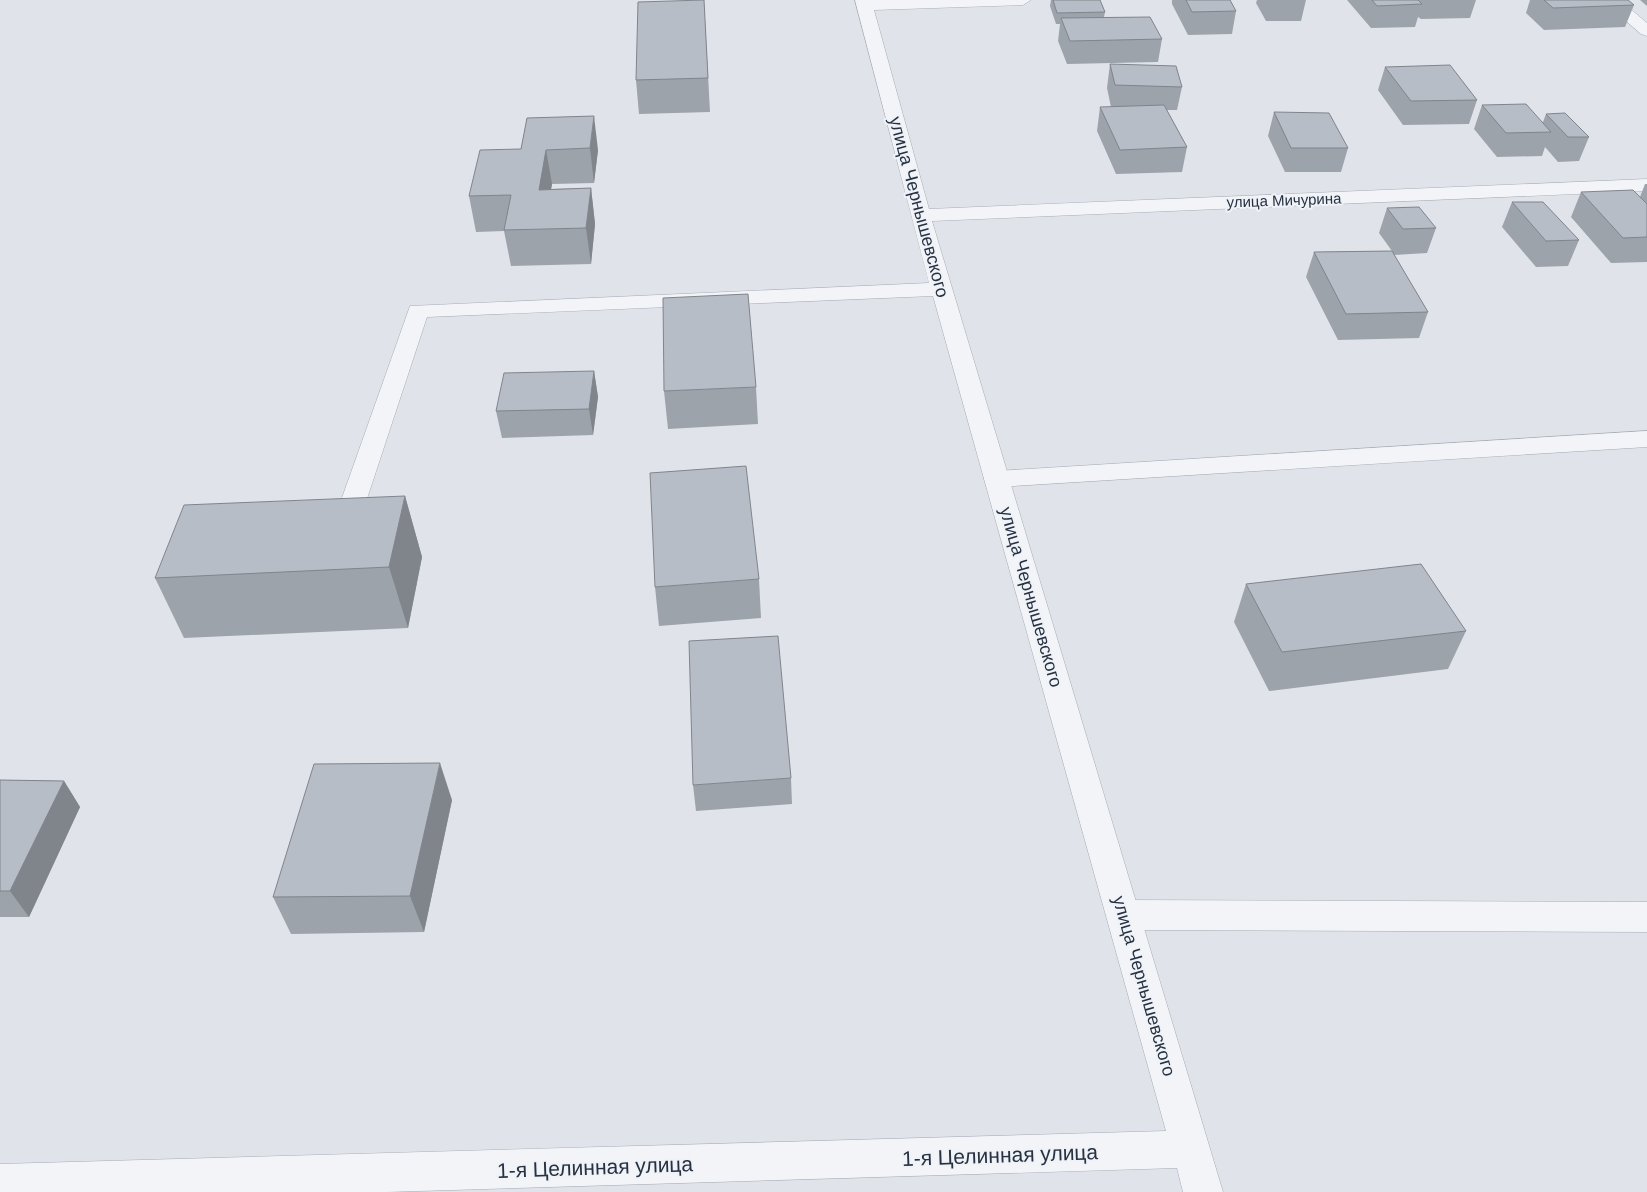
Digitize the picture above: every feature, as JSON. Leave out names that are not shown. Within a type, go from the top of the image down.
[{"type":"street","points":[[864,3],[1023,0]]},
{"type":"street","points":[[1610,0],[1647,31]]},
{"type":"street","name":"улица Чернышевского","points":[[864,3],[942,289],[1203,1192]]},
{"type":"street","name":"улица Мичурина","points":[[921,215],[1647,185]]},
{"type":"street","points":[[345,526],[418,311],[942,289]]},
{"type":"street","points":[[997,479],[1647,439]]},
{"type":"street","points":[[1123,915],[1647,917]]},
{"type":"street","name":"1-я Целинная улица","points":[[0,1184],[1191,1149]]},
{"type":"building","points":[[704,0],[708,78],[636,80],[638,2]]},
{"type":"building","points":[[1053,0],[1100,0],[1105,12],[1057,13]]},
{"type":"building","points":[[1186,0],[1230,0],[1236,11],[1192,12]]},
{"type":"building","points":[[1372,0],[1418,0],[1422,4],[1377,6]]},
{"type":"building","points":[[1544,0],[1628,0],[1634,5],[1553,8]]},
{"type":"building","points":[[1150,17],[1162,39],[1070,41],[1061,18]]},
{"type":"building","points":[[1110,64],[1176,66],[1182,87],[1115,85]]},
{"type":"building","points":[[1450,65],[1477,100],[1411,101],[1385,67]]},
{"type":"building","points":[[1526,104],[1551,132],[1506,133],[1482,105]]},
{"type":"building","points":[[1164,105],[1187,147],[1120,150],[1100,107]]},
{"type":"building","points":[[1274,112],[1329,113],[1348,148],[1291,148]]},
{"type":"building","points":[[1565,113],[1589,137],[1568,137],[1546,114]]},
{"type":"building","points":[[594,116],[590,148],[546,150],[539,190],[591,188],[586,228],[504,230],[511,195],[469,196],[480,150],[521,149],[527,118]]},
{"type":"building","points":[[1633,190],[1647,204],[1647,237],[1623,238],[1581,192]]},
{"type":"building","points":[[1512,202],[1543,202],[1579,240],[1546,241]]},
{"type":"building","points":[[1419,207],[1436,228],[1403,229],[1387,208]]},
{"type":"building","points":[[1392,251],[1428,312],[1346,314],[1314,252]]},
{"type":"building","points":[[748,294],[756,387],[664,391],[663,298]]},
{"type":"building","points":[[594,371],[589,409],[496,411],[504,373]]},
{"type":"building","points":[[746,466],[759,579],[655,587],[650,473]]},
{"type":"building","points":[[405,496],[389,567],[155,578],[184,505]]},
{"type":"building","points":[[1421,564],[1466,631],[1282,652],[1246,584]]},
{"type":"building","points":[[778,636],[791,778],[693,785],[689,641]]},
{"type":"building","points":[[440,763],[410,896],[273,897],[314,764]]},
{"type":"building","points":[[0,780],[64,781],[10,891],[0,891]]}]
